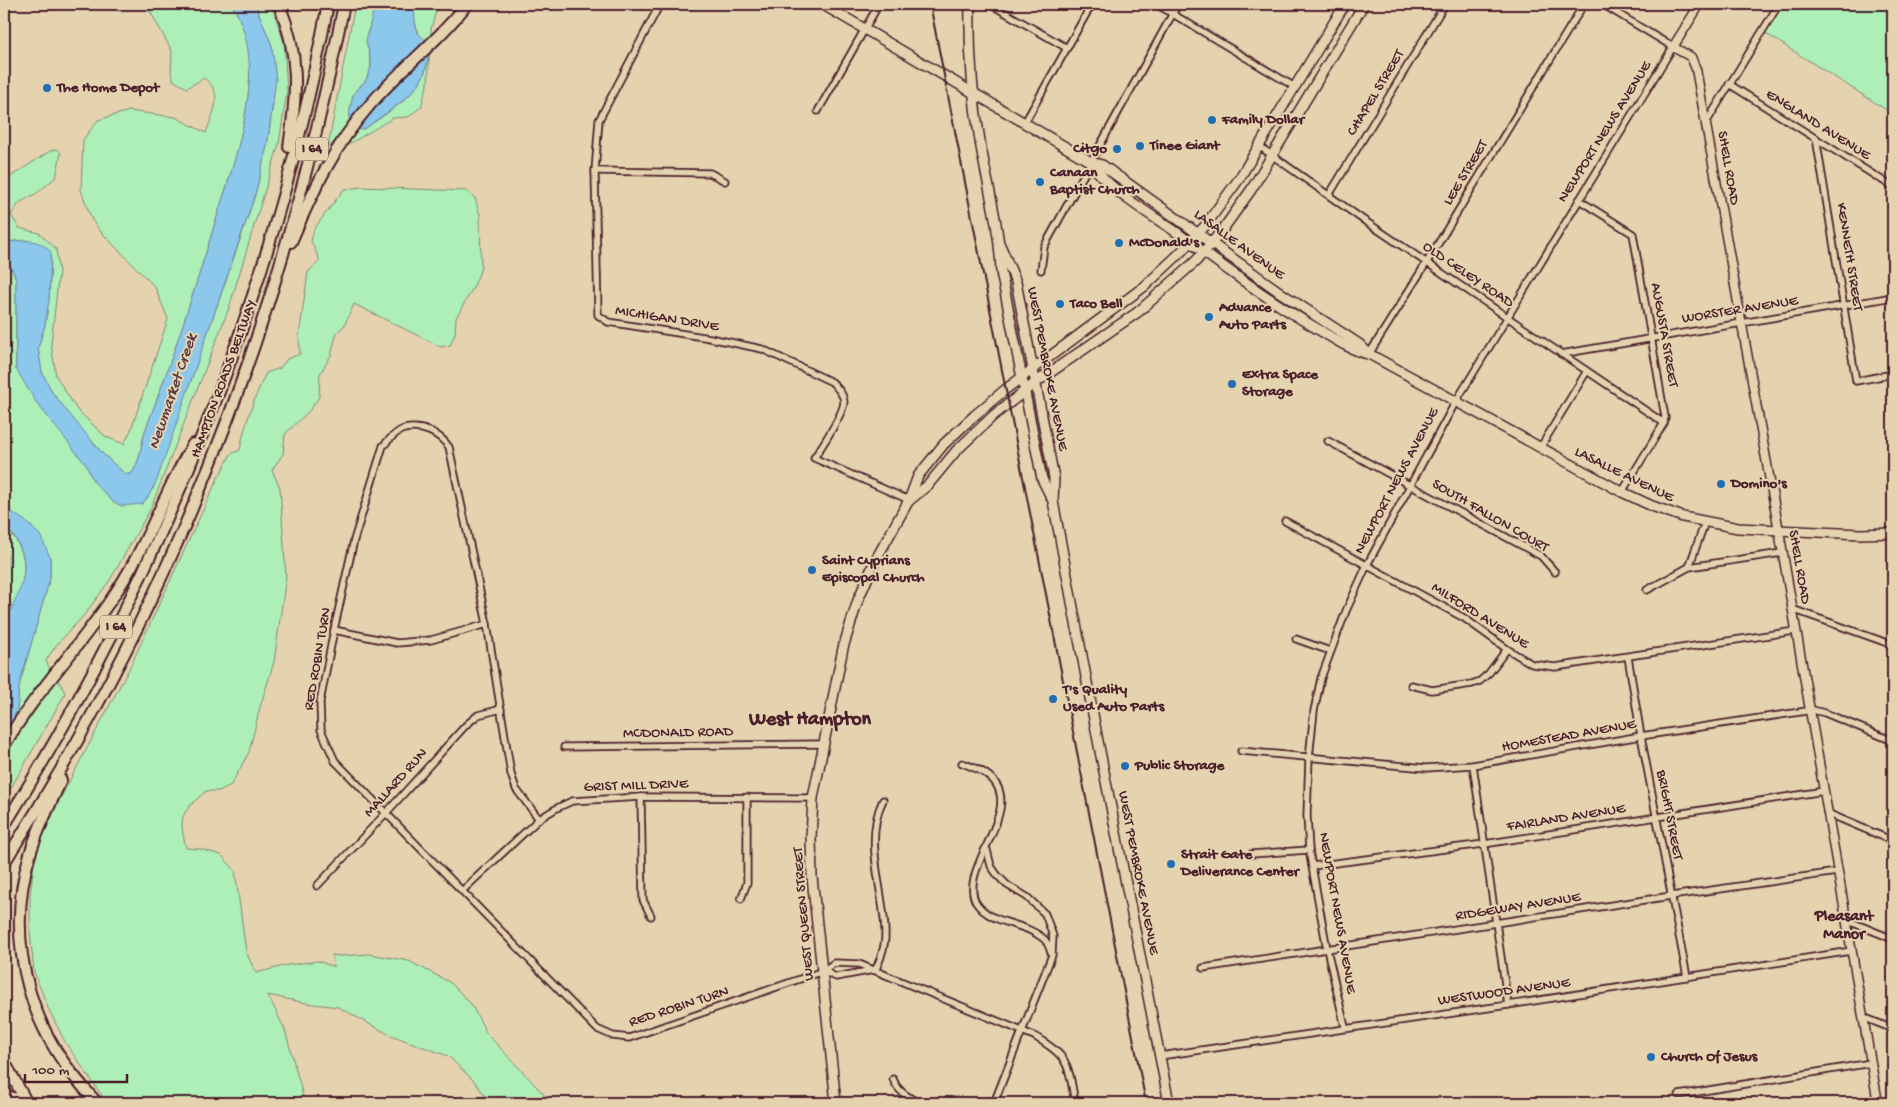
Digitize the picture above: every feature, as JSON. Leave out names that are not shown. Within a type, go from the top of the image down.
[{"type":"highway","points":[[279,4],[288,26],[294,56],[295,92],[294,116],[282,198]]},
{"type":"highway","name":"HAMPTON ROADS BELTWAY","points":[[209,418],[241,332],[282,198],[308,97],[328,4]]},
{"type":"highway","name":"HAMPTON ROADS BELTWAY","points":[[76,744],[149,603],[181,534],[238,390],[271,291],[315,139],[344,4]]},
{"type":"highway","points":[[271,291],[308,201],[336,150],[369,105],[435,40],[467,4]]},
{"type":"highway","points":[[4,746],[22,716],[106,607],[128,573],[152,528],[180,467],[209,418]]},
{"type":"highway","name":"I 64","points":[[4,826],[44,760],[110,641],[175,501],[209,418]]},
{"type":"highway","points":[[76,744],[36,837],[23,885],[20,920],[21,945],[27,982],[34,1005],[56,1051],[70,1071],[98,1103]]},
{"type":"highway","name":"I 64","points":[[4,863],[76,744]]},
{"type":"highway","points":[[4,1061],[27,1103]]},
{"type":"highway","points":[[4,1095],[27,1103]]},
{"type":"main road","name":"LASALLE AVENUE","points":[[822,4],[1091,162],[1102,165],[1289,298],[1360,344],[1369,354]]},
{"type":"main road","name":"WEST PEMBROKE AVENUE","points":[[970,4],[973,92],[979,139],[1000,245],[1001,272],[1042,479],[1053,501]]},
{"type":"main road","name":"WEST QUEEN STREET","points":[[836,1103],[812,877],[813,798],[842,648],[875,561],[909,500],[918,476],[944,444],[982,409],[1021,378],[1145,286],[1199,233],[1233,189],[1346,4]]},
{"type":"main road","name":"WEST QUEEN STREET","points":[[909,500],[928,485],[956,451],[984,424],[1036,383],[1138,312],[1177,279],[1212,243],[1237,210],[1272,155],[1364,4]]},
{"type":"main road","name":"LASALLE AVENUE","points":[[1091,162],[1096,171],[1123,195],[1298,318],[1356,351],[1369,354],[1455,403],[1652,506],[1683,517],[1738,528],[1860,534],[1893,533]]},
{"type":"main road","name":"WEST PEMBROKE AVENUE","points":[[1000,245],[1016,282],[1036,383],[1054,478],[1053,501],[1100,754],[1169,1103]]},
{"type":"street","name":"MICHIGAN DRIVE","points":[[660,4],[599,120],[596,170],[598,315],[608,322],[762,348],[832,382],[841,391],[844,401],[840,412],[814,458],[909,500]]},
{"type":"street","points":[[818,111],[879,4]]},
{"type":"street","points":[[990,4],[1067,48]]},
{"type":"street","points":[[1025,122],[1092,4]]},
{"type":"street","points":[[1156,4],[1295,87]]},
{"type":"street","points":[[1041,270],[1044,247],[1178,4]]},
{"type":"street","name":"CHAPEL STREET","points":[[1329,196],[1445,4]]},
{"type":"street","name":"LEE STREET","points":[[1369,354],[1584,4]]},
{"type":"street","points":[[1602,4],[1673,47]]},
{"type":"street","name":"NEWPORT NEWS AVENUE","points":[[1345,1027],[1327,949],[1309,850],[1307,814],[1308,758],[1314,711],[1321,678],[1330,651],[1367,565],[1455,403],[1700,4]]},
{"type":"street","points":[[1706,123],[1779,4]]},
{"type":"street","name":"SHELL ROAD","points":[[1673,47],[1693,60],[1706,123],[1878,1103]]},
{"type":"street","name":"ENGLAND AVENUE","points":[[1729,84],[1893,187]]},
{"type":"street","name":"KENNETH STREET","points":[[1816,138],[1856,380],[1893,374]]},
{"type":"street","name":"OLD CELEY ROAD","points":[[1259,146],[1329,196],[1664,423]]},
{"type":"street","points":[[596,170],[710,173],[725,182]]},
{"type":"street","name":"AUGUSTA STREET","points":[[1579,200],[1633,234],[1665,417],[1664,423]]},
{"type":"street","name":"WORSTER AVENUE","points":[[1562,354],[1893,297]]},
{"type":"street","points":[[1540,448],[1587,371]]},
{"type":"street","points":[[1622,492],[1664,423]]},
{"type":"street","name":"RED ROBIN TURN","points":[[539,819],[516,790],[511,774],[487,624],[449,446],[441,436],[426,429],[404,429],[383,446],[354,540],[320,702],[321,730],[335,761],[463,890],[596,1029],[613,1036],[629,1038],[823,971],[834,963],[860,964],[876,969],[1047,1043],[1061,1054],[1069,1068],[1075,1103]]},
{"type":"street","name":"SOUTH FALLON COURT","points":[[1328,441],[1541,556],[1555,572]]},
{"type":"street","name":"MILFORD AVENUE","points":[[1285,521],[1464,618],[1507,649],[1532,664],[1555,667],[1795,631]]},
{"type":"street","points":[[1689,567],[1705,522]]},
{"type":"street","points":[[1647,590],[1689,567],[1782,553]]},
{"type":"street","points":[[1792,609],[1893,645]]},
{"type":"street","points":[[334,630],[397,643],[431,640],[487,624]]},
{"type":"street","points":[[1296,639],[1330,651]]},
{"type":"street","points":[[1411,685],[1432,690],[1480,681],[1489,673],[1507,649]]},
{"type":"street","name":"BRIGHT STREET","points":[[1628,657],[1686,977]]},
{"type":"street","name":"MALLARD RUN","points":[[317,886],[466,724],[478,716],[500,709]]},
{"type":"street","name":"HOMESTEAD AVENUE","points":[[1242,751],[1426,768],[1473,765],[1809,710],[1825,713],[1893,741]]},
{"type":"street","name":"MCDONALD ROAD","points":[[564,747],[823,744]]},
{"type":"street","points":[[962,763],[987,774],[996,785],[1000,797],[999,815],[974,874],[972,892],[977,904],[986,912],[1001,920],[1031,931],[1045,939],[1052,955]]},
{"type":"street","points":[[1473,765],[1508,1005]]},
{"type":"street","name":"FAIRLAND AVENUE","points":[[1312,866],[1484,844],[1824,791]]},
{"type":"street","points":[[641,797],[643,900],[651,916]]},
{"type":"street","name":"GRIST MILL DRIVE","points":[[463,890],[539,819],[572,801],[641,797],[813,798]]},
{"type":"street","points":[[741,899],[747,883],[747,797]]},
{"type":"street","points":[[823,971],[836,977],[876,969],[882,956],[886,933],[874,839],[877,813],[883,800]]},
{"type":"street","points":[[1827,813],[1893,841]]},
{"type":"street","points":[[986,849],[991,866],[998,876],[1007,885],[1027,896],[1045,914],[1053,936],[1052,955],[994,1103]]},
{"type":"street","points":[[1251,854],[1309,850]]},
{"type":"street","name":"RIDGEWAY AVENUE","points":[[1203,968],[1496,922],[1837,872]]},
{"type":"street","points":[[1846,920],[1893,939]]},
{"type":"street","name":"WESTWOOD AVENUE","points":[[1160,1056],[1345,1027],[1508,1005],[1851,951]]},
{"type":"street","points":[[1863,1017],[1893,1029]]},
{"type":"street","points":[[1679,1094],[1871,1062]]},
{"type":"street","points":[[893,1079],[896,1088],[919,1103]]},
{"type":"green space","points":[[146,4],[232,4],[248,44],[250,75],[244,121],[226,190],[182,328],[145,431],[140,454],[131,474],[125,474],[103,454],[71,417],[52,392],[42,372],[38,348],[45,325],[49,300],[51,260],[26,240],[5,242],[4,181],[50,151],[57,149],[61,153],[56,177],[37,193],[19,203],[11,215],[19,228],[39,233],[56,249],[59,272],[51,344],[56,376],[77,410],[106,437],[124,444],[131,430],[168,319],[155,287],[101,232],[92,220],[81,190],[83,140],[98,120],[129,111],[175,117],[206,133],[216,104],[214,90],[204,78],[187,88],[174,81],[171,72],[172,51]]},
{"type":"green space","points":[[255,4],[271,4],[284,42],[287,91],[279,144],[229,308],[151,508],[110,580],[85,614],[58,643],[46,660],[65,694],[4,800],[4,740],[17,710],[19,686],[50,578],[50,557],[32,527],[4,509],[4,269],[12,269],[16,279],[16,369],[86,465],[94,482],[153,489],[255,195],[267,146],[273,104],[272,46]]},
{"type":"green space","points":[[355,4],[375,4],[376,6],[367,35],[371,67],[366,80],[355,91],[349,120],[369,126],[408,97],[420,82],[428,59],[415,23],[414,10],[416,4],[438,4],[431,29],[428,82],[421,107],[408,117],[393,118],[351,143],[336,140],[328,147]]},
{"type":"green space","points":[[1783,4],[1893,4],[1893,114],[1765,33]]},
{"type":"green space","points":[[362,187],[466,191],[475,198],[480,215],[481,268],[474,286],[456,318],[455,334],[450,345],[441,347],[354,304],[344,326],[337,332],[331,355],[320,374],[319,397],[309,411],[285,434],[283,454],[272,470],[280,488],[286,576],[274,662],[249,752],[231,785],[219,791],[206,791],[191,805],[184,815],[182,828],[186,848],[200,849],[221,855],[235,870],[246,952],[256,973],[288,965],[318,961],[334,967],[332,955],[369,954],[409,961],[451,983],[471,1004],[487,1034],[552,1103],[490,1103],[475,1082],[448,1056],[388,1034],[338,1007],[268,995],[285,1030],[305,1103],[107,1103],[65,1042],[48,1008],[34,972],[30,932],[30,895],[34,863],[43,836],[60,799],[130,667],[217,480],[231,454],[240,450],[250,411],[266,373],[280,368],[287,359],[300,354],[299,336],[308,272],[320,261],[311,241],[314,229],[344,189]]},
{"type":"green space","points":[[4,529],[18,543],[23,557],[24,568],[20,590],[4,635],[4,579],[7,555],[4,553]]},
{"type":"water","name":"Newmarket Creek","points":[[232,4],[255,4],[272,46],[276,79],[267,146],[255,195],[157,480],[142,504],[122,506],[113,502],[94,482],[86,465],[36,402],[16,369],[16,279],[12,269],[4,269],[4,243],[35,242],[46,247],[51,252],[49,300],[45,325],[38,348],[42,372],[52,392],[103,454],[125,474],[131,474],[138,459],[145,431],[164,380],[231,173],[244,121],[249,87],[247,44]]},
{"type":"water","points":[[375,4],[416,4],[416,27],[418,33],[426,42],[428,50],[426,68],[419,83],[409,96],[368,126],[359,130],[349,125],[350,108],[353,95],[366,80],[371,67],[366,41]]},
{"type":"water","points":[[4,509],[24,520],[40,535],[50,557],[50,578],[19,686],[17,710],[4,740],[4,636],[6,624],[19,592],[24,570],[19,545],[13,535],[4,529]]},
{"type":"railway","points":[[930,4],[1146,1103]]},
{"type":"place","name":"The Home Depot","points":[[47,88]]},
{"type":"place","name":"Family Dollar","points":[[1212,120]]},
{"type":"place","name":"Tinee Giant","points":[[1140,146]]},
{"type":"place","name":"Citgo","points":[[1117,149]]},
{"type":"place","name":"Canaan Baptist Church","points":[[1040,182]]},
{"type":"place","name":"McDonald's","points":[[1119,243]]},
{"type":"place","name":"Taco Bell","points":[[1060,304]]},
{"type":"place","name":"Advance Auto Parts","points":[[1209,317]]},
{"type":"place","name":"Extra Space Storage","points":[[1232,384]]},
{"type":"place","name":"Domino's","points":[[1721,484]]},
{"type":"place","name":"Saint Cyprians Episcopal Church","points":[[812,570]]},
{"type":"place","name":"T's Quality Used Auto Parts","points":[[1053,699]]},
{"type":"place","name":"Public Storage","points":[[1125,766]]},
{"type":"place","name":"Strait Gate Deliverance Center","points":[[1171,864]]},
{"type":"place","name":"Church Of Jesus","points":[[1651,1057]]},
{"type":"district","name":"West Hampton","points":[[810,720]]},
{"type":"district","name":"Pleasant Manor","points":[[1844,926]]}]
